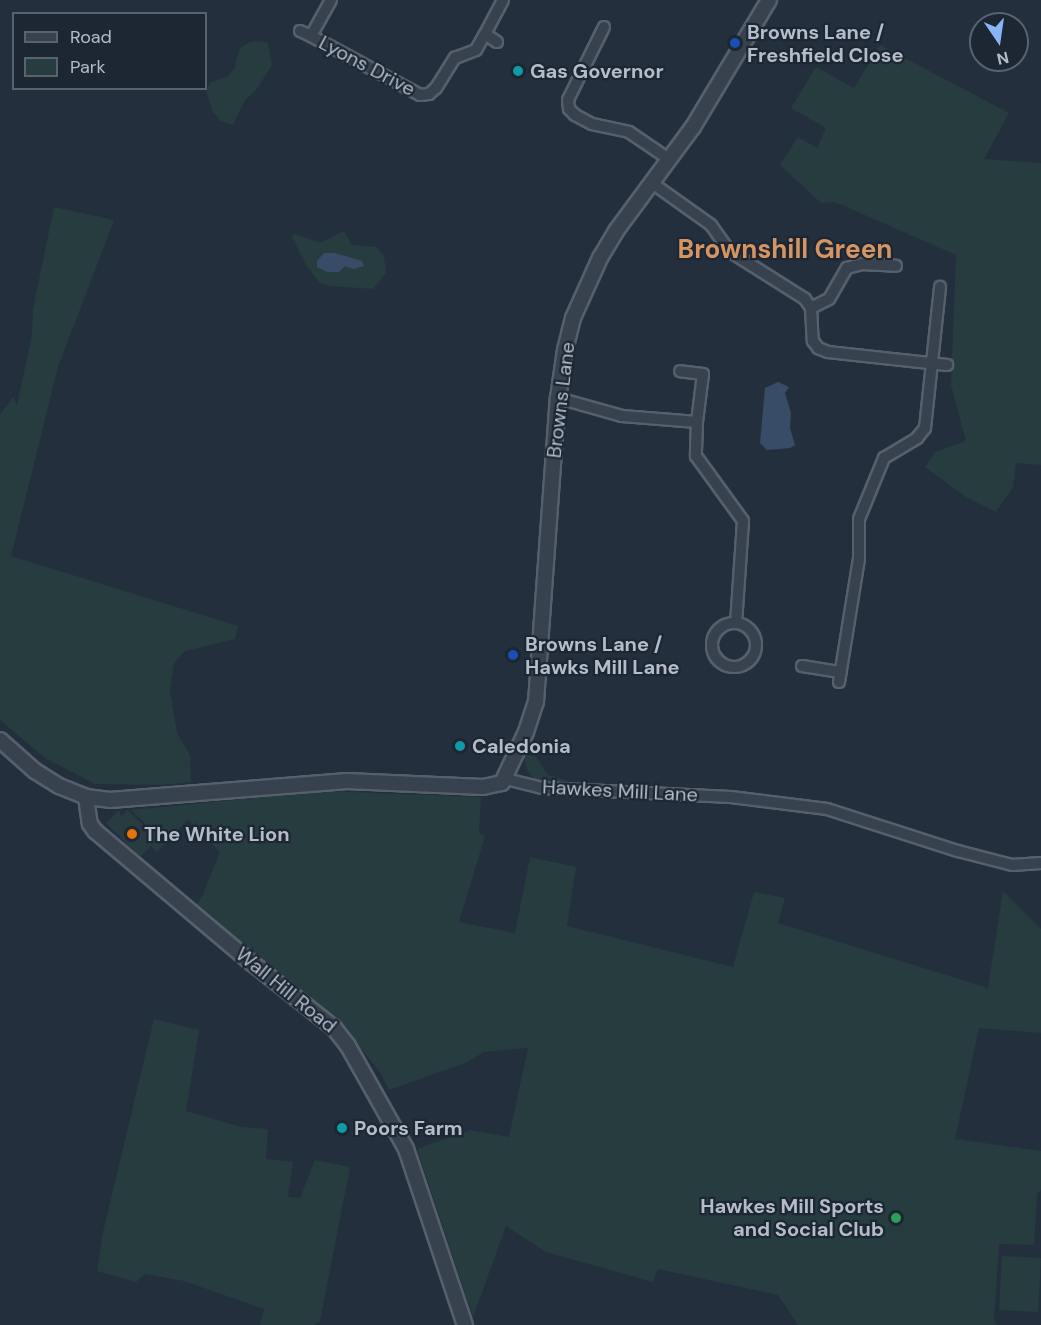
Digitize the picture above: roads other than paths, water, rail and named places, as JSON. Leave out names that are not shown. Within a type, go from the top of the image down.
[{"type":"street","name":"Lyons Drive","points":[[310,36],[331,0]]},
{"type":"street","points":[[497,42],[485,34],[503,0]]},
{"type":"street","name":"Browns Lane","points":[[506,779],[532,717],[538,684],[558,398],[565,350],[586,286],[616,231],[702,115],[769,0]]},
{"type":"street","points":[[604,27],[568,100],[569,109],[592,124],[629,132],[670,160]]},
{"type":"street","name":"Lyons Drive","points":[[300,31],[420,95],[429,94],[436,88],[455,58],[476,50],[485,34]]},
{"type":"street","points":[[652,183],[711,225],[729,251],[800,294],[811,308],[813,341],[822,350],[946,365]]},
{"type":"street","points":[[811,308],[829,300],[847,268],[862,264],[896,266]]},
{"type":"street","points":[[802,666],[840,677],[859,559],[859,519],[884,458],[922,434],[926,422],[930,363],[940,287]]},
{"type":"street","points":[[680,370],[703,374],[697,422],[696,456],[743,521],[736,623]]},
{"type":"street","points":[[558,398],[622,416],[697,422]]},
{"type":"street","points":[[736,623],[752,632],[756,649],[746,664],[729,667],[715,657],[712,641],[721,627],[736,623]]},
{"type":"street","points":[[0,740],[35,771],[60,786],[86,797]]},
{"type":"street","name":"Hawkes Mill Lane","points":[[86,797],[110,800],[347,781],[483,787],[497,785],[506,779],[542,788],[731,797],[827,809],[958,851],[1012,865],[1041,863]]},
{"type":"street","name":"Wall Hill Road","points":[[86,797],[90,824],[95,831],[252,963],[334,1028],[348,1046],[406,1149],[465,1325]]},
{"type":"water","points":[[324,253],[335,253],[362,261],[364,266],[354,269],[345,266],[339,272],[327,272],[317,267],[317,261]]},
{"type":"water","points":[[778,382],[789,387],[785,393],[791,413],[790,428],[795,445],[790,448],[767,450],[760,443],[765,388]]},
{"type":"place","name":"Browns Lane / Freshfield Close","points":[[735,43]]},
{"type":"place","name":"Gas Governor","points":[[518,71]]},
{"type":"place","name":"Browns Lane / Hawks Mill Lane","points":[[513,655]]},
{"type":"place","name":"Caledonia","points":[[460,746]]},
{"type":"place","name":"The White Lion","points":[[132,834]]},
{"type":"place","name":"Poors Farm","points":[[342,1128]]},
{"type":"place","name":"Hawkes Mill Sports and Social Club","points":[[896,1218]]},
{"type":"district","name":"Brownshill Green","points":[[785,250]]}]
